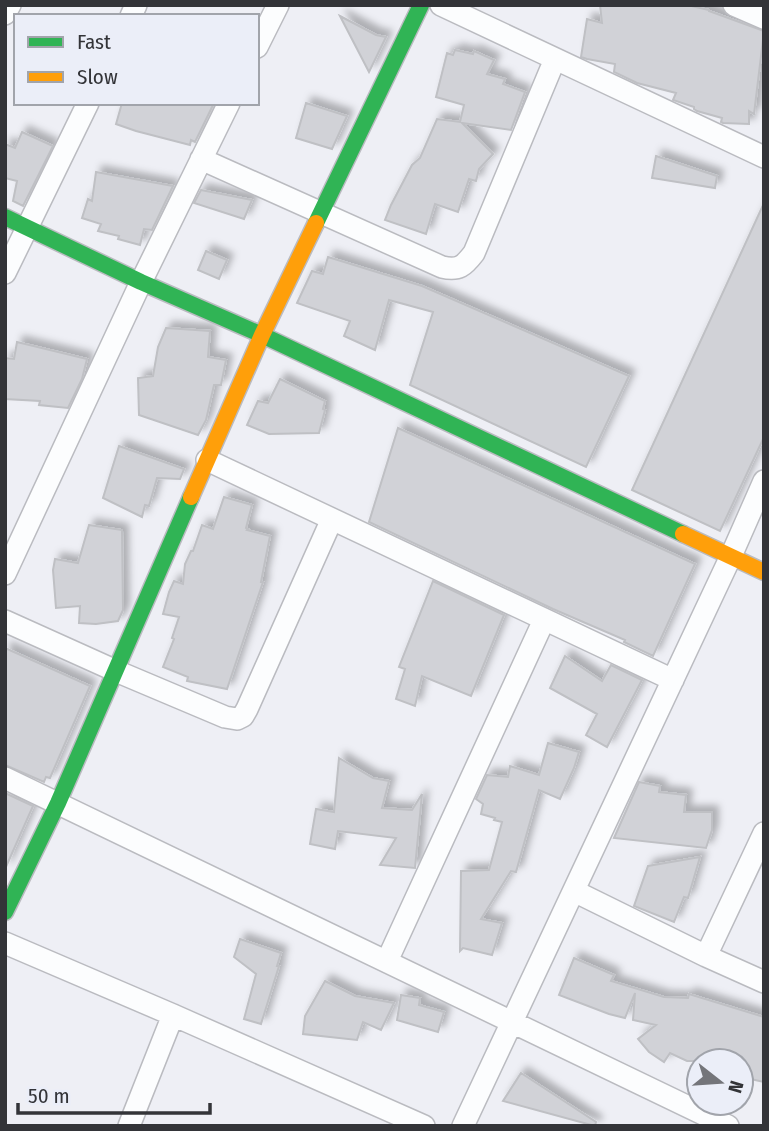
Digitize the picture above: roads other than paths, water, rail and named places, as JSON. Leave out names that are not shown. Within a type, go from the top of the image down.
[{"type":"street","points":[[5,14],[9,5]]},
{"type":"street","points":[[259,43],[278,5]]},
{"type":"street","points":[[5,912],[58,803],[262,335],[421,5]]},
{"type":"street","points":[[441,5],[764,157]]},
{"type":"street","points":[[734,5],[764,18]]},
{"type":"street","points":[[201,159],[442,267],[452,269],[462,266],[474,253],[555,59]]},
{"type":"street","points":[[5,273],[87,105]]},
{"type":"street","points":[[5,575],[141,282],[228,105]]},
{"type":"street","points":[[5,216],[764,572]]},
{"type":"street","points":[[207,460],[673,680]]},
{"type":"street","points":[[463,1126],[764,481]]},
{"type":"street","points":[[5,621],[116,671],[225,717],[237,719],[243,716],[332,519]]},
{"type":"street","points":[[387,961],[544,620]]},
{"type":"street","points":[[5,778],[728,1126]]},
{"type":"street","points":[[706,956],[764,833]]},
{"type":"street","points":[[574,891],[764,982]]},
{"type":"street","points":[[5,943],[424,1126]]},
{"type":"street","points":[[129,1126],[173,1015]]}]
